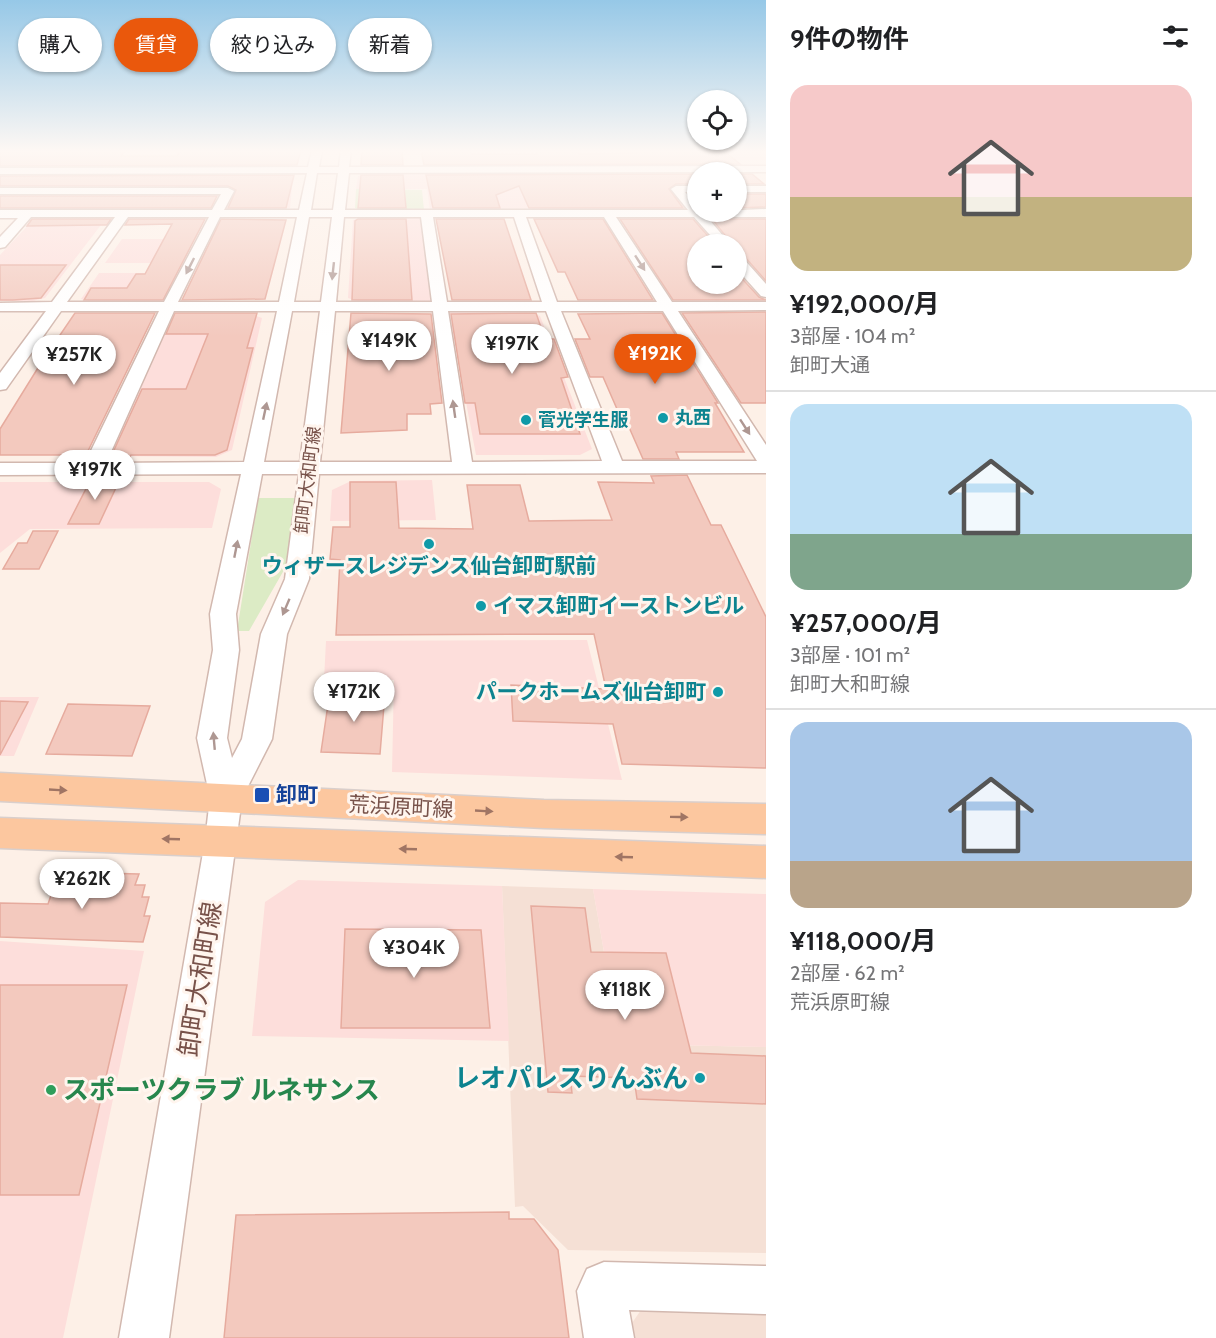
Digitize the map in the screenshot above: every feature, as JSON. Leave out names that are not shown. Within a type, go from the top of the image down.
[{"type":"main road","name":"荒浜原町線","points":[[0,787],[544,814],[766,819]]},
{"type":"main road","name":"荒浜原町線","points":[[0,832],[766,862]]},
{"type":"street","points":[[427,213],[463,467]]},
{"type":"street","points":[[519,213],[551,306],[615,468]]},
{"type":"street","points":[[608,213],[766,460]]},
{"type":"street","points":[[0,214],[687,213]]},
{"type":"street","points":[[747,213],[766,213]]},
{"type":"street","points":[[0,244],[28,214]]},
{"type":"street","points":[[0,385],[124,214]]},
{"type":"street","points":[[93,468],[169,306],[216,214]]},
{"type":"street","name":"卸町大和町線","points":[[144,1338],[226,798],[212,738],[226,650],[223,614],[304,214]]},
{"type":"street","name":"卸町大和町線","points":[[226,798],[257,739],[274,634],[297,579],[338,214]]},
{"type":"street","points":[[705,222],[715,234]]},
{"type":"street","points":[[747,271],[766,293]]},
{"type":"street","points":[[0,307],[766,306]]},
{"type":"street","points":[[0,469],[766,467]]},
{"type":"street","points":[[609,1338],[602,1291],[604,1286],[766,1290]]},
{"type":"shaded area","points":[[35,218],[100,218],[104,221],[45,298],[33,301],[0,301],[0,255]]},
{"type":"shaded area","points":[[420,218],[432,301],[357,301],[348,298],[353,220]]},
{"type":"shaded area","points":[[122,239],[192,239],[181,263],[105,263]]},
{"type":"shaded area","points":[[99,273],[176,273],[162,301],[88,301],[81,299]]},
{"type":"shaded area","points":[[449,312],[526,312],[540,316],[592,449],[580,455],[476,455]]},
{"type":"shaded area","points":[[171,313],[250,314],[262,318],[232,450],[216,457],[110,456]]},
{"type":"shaded area","points":[[432,480],[436,520],[330,521],[332,490],[351,481]]},
{"type":"shaded area","points":[[0,482],[209,482],[221,489],[212,528],[30,529],[0,553]]},
{"type":"shaded area","points":[[587,640],[622,780],[392,772],[394,680],[324,680],[326,641]]},
{"type":"shaded area","points":[[0,697],[39,697],[14,756],[0,756]]},
{"type":"shaded area","points":[[298,880],[502,886],[509,1041],[252,1036],[265,902]]},
{"type":"shaded area","points":[[502,886],[593,889],[620,1044],[766,1047],[766,1253],[568,1250],[523,1206],[515,1207]]},
{"type":"shaded area","points":[[593,889],[766,894],[766,1047],[620,1044]]},
{"type":"shaded area","points":[[0,941],[144,951],[63,1338],[0,1338]]},
{"type":"shaded area","points":[[641,1310],[766,1312],[766,1338],[632,1338],[630,1326]]},
{"type":"green space","points":[[258,498],[297,498],[288,563],[249,631],[237,631]]},
{"type":"building","points":[[32,219],[111,219],[107,225],[27,226]]},
{"type":"building","points":[[129,219],[205,219],[163,300],[84,300],[91,288],[127,288],[136,274],[145,274],[172,224],[125,225]]},
{"type":"building","points":[[221,219],[286,220],[265,299],[182,300]]},
{"type":"building","points":[[358,219],[406,219],[412,300],[352,300],[355,221]]},
{"type":"building","points":[[436,219],[504,219],[531,300],[452,300]]},
{"type":"building","points":[[534,219],[603,219],[653,300],[578,300],[565,272],[558,272]]},
{"type":"building","points":[[620,219],[687,219],[687,222],[696,222],[706,234],[687,234],[687,294],[747,294],[747,284],[759,297],[766,300],[673,300]]},
{"type":"building","points":[[747,219],[766,219],[766,281],[747,260],[747,234],[724,234],[714,222],[747,222]]},
{"type":"building","points":[[0,265],[66,265],[41,298],[0,300]]},
{"type":"building","points":[[766,312],[766,403],[741,403],[682,313]]},
{"type":"building","points":[[75,313],[155,313],[86,455],[0,455],[0,429]]},
{"type":"building","points":[[175,313],[257,313],[247,348],[253,348],[227,450],[215,455],[131,455],[128,461],[109,461],[142,389],[186,389],[208,334],[166,334]]},
{"type":"building","points":[[351,313],[431,314],[442,403],[430,404],[431,414],[407,414],[407,430],[341,433]]},
{"type":"building","points":[[536,313],[545,339],[554,339],[568,377],[561,378],[580,434],[480,434],[475,403],[465,403],[451,314]]},
{"type":"building","points":[[662,313],[718,403],[715,403],[744,452],[676,452],[679,459],[643,459],[628,425],[624,425],[603,377],[590,377],[575,339],[590,339],[578,314]]},
{"type":"building","points":[[687,475],[711,525],[721,525],[766,617],[766,768],[622,764],[613,724],[513,721],[511,685],[606,689],[594,634],[336,635],[340,560],[330,559],[333,527],[350,527],[350,482],[396,482],[399,528],[473,529],[467,485],[520,485],[529,521],[612,520],[598,482],[654,483],[651,476]]},
{"type":"building","points":[[92,477],[121,477],[99,524],[68,524]]},
{"type":"building","points":[[33,531],[58,531],[39,569],[3,569],[18,543],[27,543]]},
{"type":"building","points":[[330,691],[385,693],[380,754],[321,752]]},
{"type":"building","points":[[0,701],[28,702],[0,755]]},
{"type":"building","points":[[68,704],[150,706],[132,756],[46,754]]},
{"type":"building","points":[[59,872],[139,874],[135,885],[145,885],[142,897],[149,897],[144,916],[150,916],[143,942],[0,937],[0,903],[48,904]]},
{"type":"building","points":[[531,906],[585,908],[591,952],[666,953],[691,1053],[766,1056],[766,1104],[637,1099],[634,1078],[570,1076],[572,1093],[548,1092]]},
{"type":"building","points":[[345,929],[481,930],[490,1028],[341,1028]]},
{"type":"building","name":"スポーツクラブ ルネサンス","points":[[0,985],[127,985],[79,1195],[0,1195]]},
{"type":"building","points":[[509,1212],[509,1219],[534,1219],[558,1250],[569,1338],[224,1338],[236,1215]]},
{"type":"place","name":"丸西","points":[[663,418]]},
{"type":"place","name":"菅光学生服","points":[[526,420]]},
{"type":"place","name":"ウィザースレジデンス仙台卸町駅前","points":[[429,544]]},
{"type":"place","name":"イマス卸町イーストンビル","points":[[481,606]]},
{"type":"place","name":"パークホームズ仙台卸町","points":[[718,692]]},
{"type":"place","name":"卸町","points":[[262,795]]},
{"type":"place","name":"レオパレスりんぶん","points":[[700,1078]]},
{"type":"place","name":"スポーツクラブ ルネサンス","points":[[51,1090]]}]
